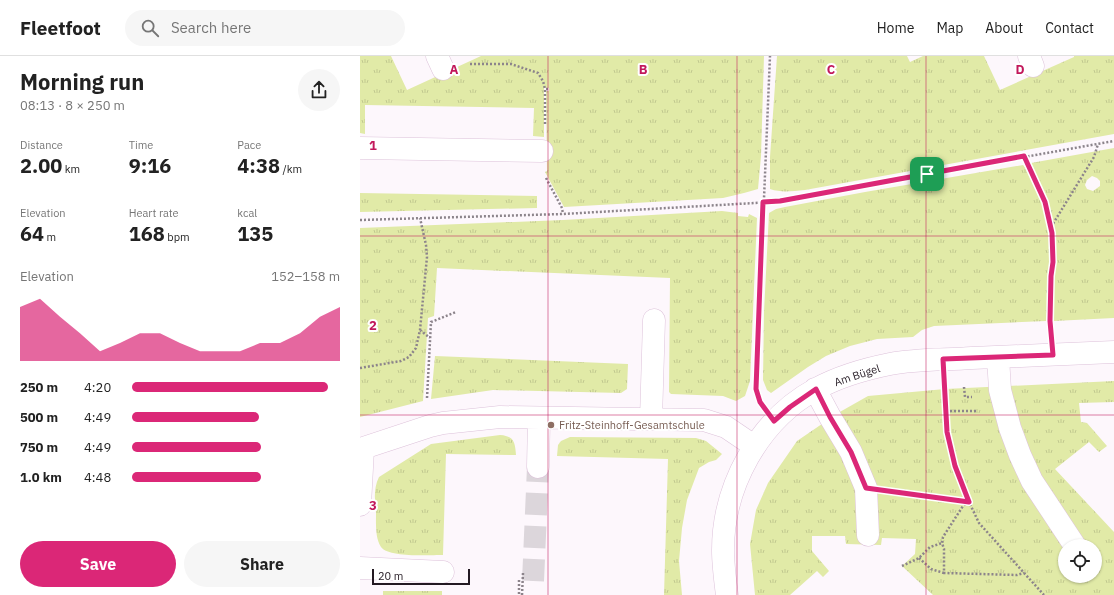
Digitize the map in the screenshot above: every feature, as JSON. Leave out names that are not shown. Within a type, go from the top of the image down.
[{"type":"street","points":[[360,148],[542,151]]},
{"type":"street","points":[[651,419],[654,320]]},
{"type":"street","name":"Am Bügel","points":[[727,595],[723,549],[726,520],[734,488],[754,446],[774,421],[790,407],[816,389],[849,375],[891,364],[943,359],[1114,352]]},
{"type":"street","points":[[998,357],[1000,390],[1010,428],[1020,455],[1032,481],[1070,539]]},
{"type":"street","points":[[816,389],[830,417],[851,452],[866,488],[868,534]]},
{"type":"street","points":[[360,505],[362,449],[443,423],[500,417],[704,420],[726,427],[754,446]]},
{"type":"street","points":[[538,467],[539,418]]},
{"type":"street","points":[[360,568],[443,572]]},
{"type":"path","points":[[770,56],[756,389],[760,402],[774,421]]},
{"type":"path","points":[[440,62],[456,64],[511,64],[538,73],[543,80],[545,89],[545,126]]},
{"type":"path","points":[[360,220],[563,214],[780,201],[1114,141]]},
{"type":"path","points":[[1051,228],[1094,157],[1098,144]]},
{"type":"path","points":[[542,151],[543,172],[562,208],[563,214]]},
{"type":"path","points":[[1024,156],[1045,202],[1051,228],[1053,262],[1051,276],[1050,321],[1053,355]]},
{"type":"path","points":[[360,368],[401,361],[409,357],[416,348],[420,330],[427,257],[420,218]]},
{"type":"path","points":[[428,389],[431,322],[456,312]]},
{"type":"path","points":[[420,330],[430,338]]},
{"type":"path","points":[[943,359],[947,432],[955,466],[969,502],[979,523],[1044,595]]},
{"type":"path","points":[[946,411],[980,411]]},
{"type":"path","points":[[866,488],[969,502]]},
{"type":"path","points":[[944,573],[943,537],[963,506],[969,502]]},
{"type":"path","points":[[902,566],[918,558],[930,546],[942,543]]},
{"type":"path","points":[[918,558],[931,569],[944,573],[1017,575],[1024,573]]},
{"type":"path","points":[[521,595],[523,573]]},
{"type":"path","points":[[519,580],[521,595]]},
{"type":"green space","points":[[360,56],[391,56],[407,90],[481,56],[764,56],[761,156],[758,189],[723,198],[564,207],[545,172],[547,171],[546,91],[549,91],[549,88],[544,88],[544,137],[533,136],[534,108],[365,105],[365,134],[360,133]]},
{"type":"green space","points":[[777,56],[907,56],[910,62],[923,56],[984,56],[1000,90],[1074,56],[1114,56],[1114,134],[805,190],[774,190],[770,189],[770,157]]},
{"type":"green space","points":[[1114,148],[1114,318],[1054,321],[1051,304],[1051,275],[1055,232],[1047,202],[1031,163]],"holes":[[[1092,176],[1100,181],[1100,186],[1093,191],[1087,189],[1085,185],[1087,180]]]},
{"type":"green space","points":[[1023,165],[1030,175],[1040,198],[1049,230],[1050,263],[1046,321],[934,326],[922,330],[913,337],[877,339],[850,346],[826,356],[771,393],[767,390],[763,380],[764,312],[769,213],[776,209],[785,207]]},
{"type":"green space","points":[[360,193],[537,196],[537,208],[360,212]]},
{"type":"green space","points":[[722,211],[738,213],[738,216],[748,217],[749,214],[757,218],[750,381],[745,396],[736,401],[723,396],[671,394],[669,392],[670,278],[437,268],[434,316],[428,318],[423,401],[360,417],[360,228],[563,220]]},
{"type":"green space","points":[[435,356],[628,364],[627,389],[621,393],[493,390],[431,399]]},
{"type":"green space","points":[[1114,381],[1114,402],[1079,403],[1081,422],[1087,423],[1107,446],[1099,452],[1089,442],[1055,469],[1114,532],[1114,595],[933,595],[902,566],[915,554],[916,539],[882,538],[881,545],[846,544],[845,536],[812,536],[812,551],[829,571],[823,577],[817,571],[790,595],[755,595],[750,544],[756,510],[768,483],[797,441],[838,413],[868,396],[945,389]]},
{"type":"green space","points":[[500,435],[513,440],[516,455],[446,454],[443,555],[392,553],[385,551],[381,547],[377,535],[375,500],[375,490],[379,477],[431,444]]},
{"type":"green space","points":[[570,437],[696,438],[706,441],[722,454],[716,460],[699,468],[687,500],[682,528],[679,561],[682,595],[664,595],[668,459],[557,456],[558,445],[561,441]]},
{"type":"green space","points":[[383,591],[442,591],[442,595],[383,595]]},
{"type":"tunnel","points":[[533,581],[538,467]]},
{"type":"place","name":"Fritz-Steinhoff-Gesamtschule","points":[[551,425]]},
{"type":"route","points":[[1024,156],[1045,202],[1052,233],[1053,262],[1051,276],[1050,321],[1053,355],[943,359],[947,432],[955,466],[969,502],[866,488],[851,452],[830,417],[816,389],[790,407],[774,421],[760,402],[756,389],[763,202],[780,201],[927,174],[1024,156]]}]
